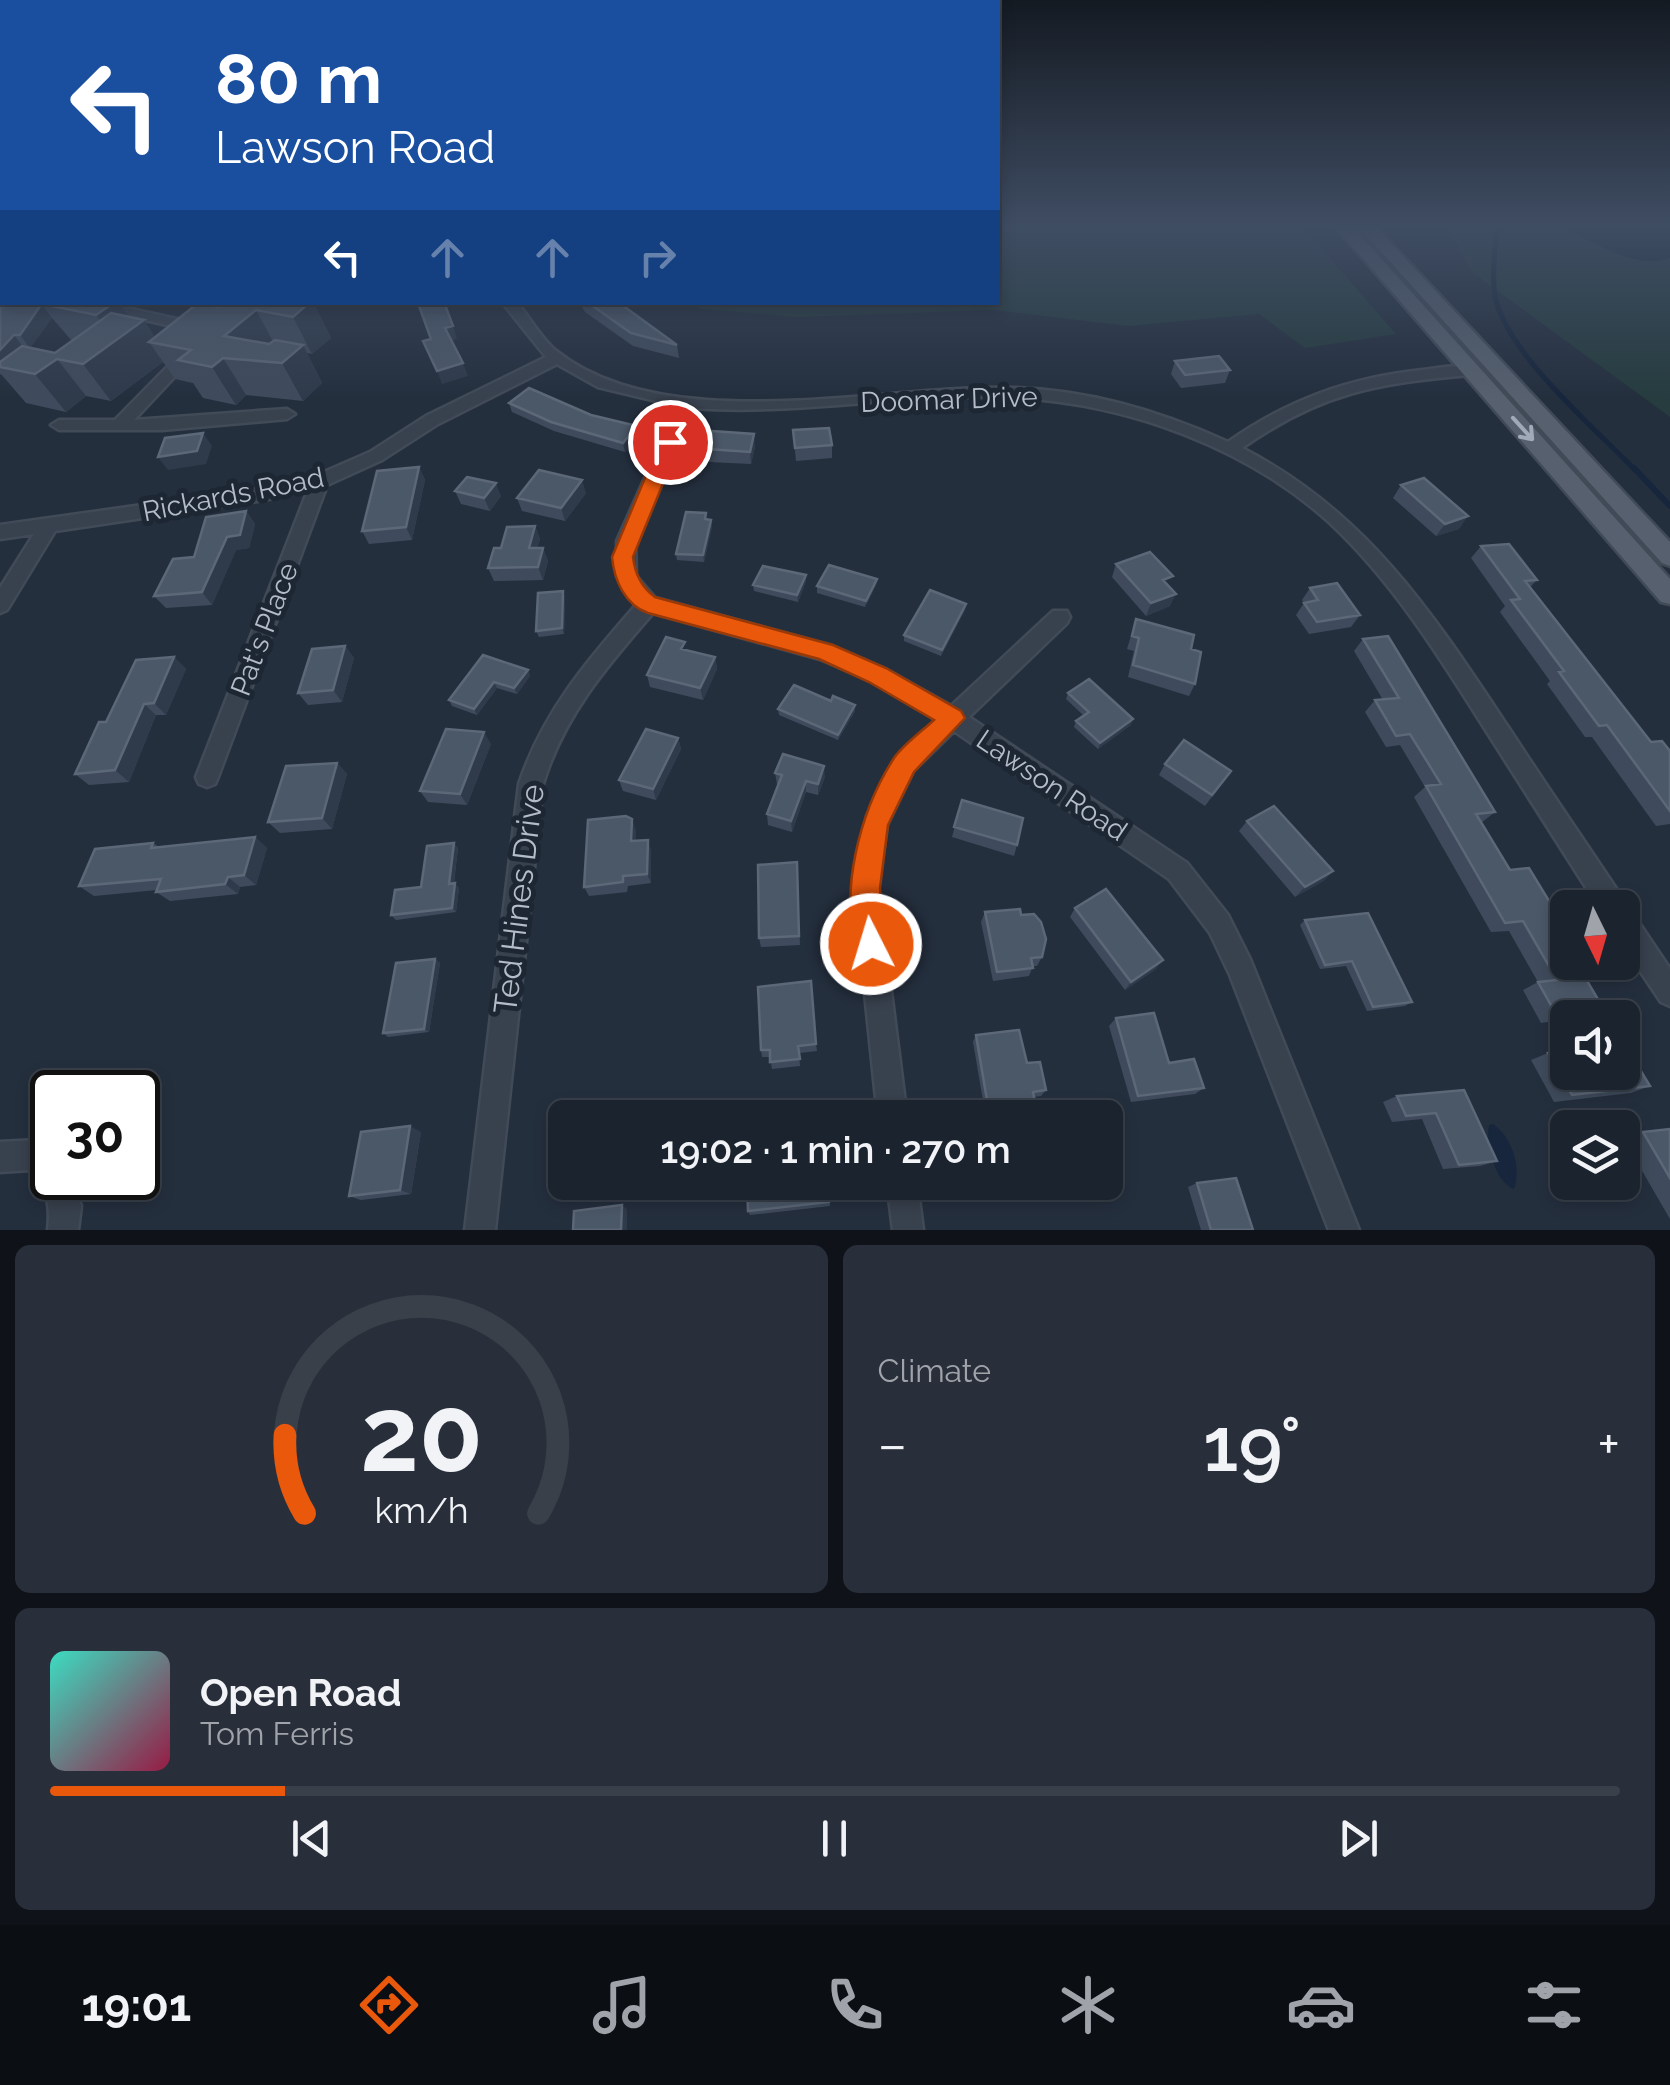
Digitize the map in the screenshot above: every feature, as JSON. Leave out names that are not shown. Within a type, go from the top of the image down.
[{"type":"main road","points":[[1393,282],[1670,595]]},
{"type":"main road","points":[[1418,282],[1670,557]]},
{"type":"main road","points":[[1470,370],[1520,394]]},
{"type":"street","name":"Doomar Drive","points":[[510,305],[529,334],[558,358],[611,384],[718,408],[978,393],[1032,394],[1124,410],[1229,448],[1316,501],[1389,570],[1602,890]]},
{"type":"street","points":[[104,307],[195,324]]},
{"type":"street","points":[[159,338],[195,324]]},
{"type":"street","points":[[119,426],[157,382],[195,324]]},
{"type":"street","name":"Rickards Road","points":[[0,532],[264,494],[320,480],[376,456],[432,420],[558,358]]},
{"type":"street","points":[[1229,448],[1272,416],[1323,394],[1382,379],[1470,370]]},
{"type":"street","points":[[648,604],[631,587],[622,558],[688,402]]},
{"type":"street","points":[[59,425],[119,426],[287,414]]},
{"type":"street","name":"Pat's Place","points":[[208,777],[320,480]]},
{"type":"street","points":[[0,605],[49,525]]},
{"type":"street","name":"Lawson Road","points":[[648,604],[824,652],[878,675],[952,718],[1178,871],[1197,890],[1242,968],[1344,1230]]},
{"type":"street","name":"Ted Hines Drive","points":[[480,1230],[531,784],[540,751],[572,692],[648,604]]},
{"type":"street","points":[[892,1100],[871,944],[867,857],[875,824],[905,764],[1060,617]]},
{"type":"street","points":[[1640,947],[1670,992]]},
{"type":"street","points":[[0,1157],[30,1155]]},
{"type":"street","points":[[63,1230],[64,1200]]},
{"type":"street","points":[[904,1200],[908,1230]]},
{"type":"green space","points":[[1000,282],[1351,282],[1396,334],[1305,348],[1259,314],[1128,326],[995,310],[797,317],[692,305],[1000,305]]},
{"type":"green space","points":[[1486,282],[1670,282],[1670,417]]},
{"type":"water","points":[[1493,1124],[1514,1153],[1514,1189],[1502,1179],[1493,1162],[1488,1133],[1489,1125]]},
{"type":"building","points":[[0,305],[41,305],[20,335],[14,335],[0,350]]},
{"type":"building","points":[[47,305],[111,305],[96,315]]},
{"type":"building","points":[[195,305],[307,305],[293,317],[256,310],[224,336],[303,345],[282,363],[223,358],[212,367],[178,360],[191,350],[149,342]]},
{"type":"building","points":[[445,305],[453,326],[445,328],[463,363],[437,371],[423,341],[431,339],[419,306]]},
{"type":"building","points":[[591,305],[622,305],[677,345],[631,333]]},
{"type":"building","points":[[111,313],[144,320],[83,364],[57,359],[35,374],[0,367],[0,362],[22,346],[55,353]]},
{"type":"building","points":[[1219,356],[1230,370],[1185,375],[1175,361]]},
{"type":"building","points":[[529,388],[591,415],[637,426],[623,443],[551,422],[509,403]]},
{"type":"building","points":[[829,428],[832,445],[795,448],[793,430]]},
{"type":"building","points":[[712,431],[754,434],[750,452],[708,449]]},
{"type":"building","points":[[203,433],[197,451],[158,457],[165,438]]},
{"type":"building","points":[[419,467],[406,527],[362,531],[377,471]]},
{"type":"building","points":[[539,470],[582,480],[561,508],[517,498]]},
{"type":"building","points":[[467,477],[496,483],[484,498],[455,491]]},
{"type":"building","points":[[1424,478],[1468,516],[1445,524],[1401,485]]},
{"type":"building","points":[[246,511],[240,535],[227,537],[202,592],[154,596],[173,559],[194,557],[206,517]]},
{"type":"building","points":[[686,512],[706,513],[705,519],[711,520],[703,555],[676,554]]},
{"type":"building","points":[[535,526],[529,548],[543,548],[538,567],[488,568],[494,548],[501,548],[507,527]]},
{"type":"building","points":[[1509,544],[1537,580],[1525,581],[1651,742],[1662,741],[1670,751],[1670,811],[1607,725],[1599,726],[1559,672],[1564,671],[1511,600],[1520,599],[1481,546]]},
{"type":"building","points":[[1150,552],[1173,576],[1163,580],[1176,594],[1151,603],[1116,564]]},
{"type":"building","points":[[829,565],[877,579],[866,601],[817,586]]},
{"type":"building","points":[[763,566],[806,575],[797,595],[753,585]]},
{"type":"building","points":[[1337,583],[1360,615],[1317,622],[1304,603],[1318,600],[1310,588]]},
{"type":"building","points":[[930,590],[966,604],[942,650],[904,635]]},
{"type":"building","points":[[563,591],[562,628],[536,631],[538,593]]},
{"type":"building","points":[[1136,619],[1194,635],[1191,649],[1201,652],[1195,684],[1133,665],[1139,638],[1132,636]]},
{"type":"building","points":[[1388,636],[1495,812],[1476,814],[1510,870],[1529,868],[1550,902],[1550,968],[1523,921],[1505,923],[1426,786],[1441,784],[1410,734],[1396,736],[1375,700],[1399,698],[1363,639]]},
{"type":"building","points":[[666,637],[685,642],[681,649],[715,657],[700,688],[647,675]]},
{"type":"building","points":[[345,646],[333,690],[298,693],[312,649]]},
{"type":"building","points":[[483,655],[528,670],[514,688],[494,682],[474,709],[449,700]]},
{"type":"building","points":[[174,657],[154,703],[144,704],[115,770],[75,774],[99,722],[106,722],[136,660]]},
{"type":"building","points":[[1089,679],[1133,719],[1100,743],[1076,721],[1089,712],[1068,693]]},
{"type":"building","points":[[794,685],[831,701],[833,696],[855,705],[838,735],[778,709]]},
{"type":"building","points":[[446,729],[484,732],[460,794],[420,791]]},
{"type":"building","points":[[646,729],[678,738],[653,789],[619,780]]},
{"type":"building","points":[[1184,740],[1231,771],[1212,795],[1165,764]]},
{"type":"building","points":[[783,754],[824,766],[818,784],[806,781],[791,821],[767,814],[782,775],[775,773]]},
{"type":"building","points":[[337,763],[322,818],[268,822],[286,766]]},
{"type":"building","points":[[962,800],[1023,818],[1017,845],[954,827]]},
{"type":"building","points":[[1274,806],[1333,871],[1305,887],[1247,821]]},
{"type":"building","points":[[626,816],[632,819],[631,841],[648,840],[647,874],[584,887],[588,820]]},
{"type":"building","points":[[255,837],[244,875],[228,877],[225,884],[156,892],[161,879],[79,886],[95,849],[153,843],[151,848]]},
{"type":"building","points":[[454,843],[449,884],[455,883],[452,908],[391,915],[395,890],[421,887],[427,846]]},
{"type":"building","points":[[797,862],[799,936],[759,938],[758,865]]},
{"type":"building","points":[[1106,889],[1163,960],[1131,982],[1075,908]]},
{"type":"building","points":[[1020,909],[1021,915],[1034,914],[1041,922],[1046,939],[1042,957],[1031,958],[1033,968],[997,972],[985,912]]},
{"type":"building","points":[[1368,913],[1412,1002],[1373,1007],[1352,961],[1325,965],[1305,920]]},
{"type":"building","points":[[435,959],[424,1029],[383,1033],[396,963]]},
{"type":"building","points":[[1587,980],[1598,1000],[1550,1000],[1550,1003],[1538,982]]},
{"type":"building","points":[[811,981],[816,1044],[798,1046],[800,1059],[770,1062],[770,1050],[761,1050],[758,987]]},
{"type":"building","points":[[1154,1013],[1169,1063],[1194,1059],[1204,1088],[1138,1096],[1116,1018]]},
{"type":"building","points":[[1019,1030],[1027,1063],[1040,1062],[1046,1090],[1033,1092],[1035,1100],[987,1100],[976,1035]]},
{"type":"building","points":[[1640,1070],[1650,1086],[1640,1087]]},
{"type":"building","points":[[1464,1090],[1497,1161],[1459,1165],[1436,1113],[1406,1116],[1397,1096]]},
{"type":"building","points":[[1569,1090],[1615,1090],[1572,1095]]},
{"type":"building","points":[[410,1126],[400,1190],[349,1196],[361,1132]]},
{"type":"building","points":[[1670,1129],[1670,1178],[1643,1132]]},
{"type":"building","points":[[1236,1178],[1253,1230],[1211,1230],[1197,1183]]},
{"type":"building","points":[[748,1200],[829,1200],[829,1202],[748,1211]]},
{"type":"building","points":[[622,1205],[621,1230],[573,1230],[574,1211]]},
{"type":"waterway","points":[[1494,282],[1503,318],[1534,365],[1636,471]]},
{"type":"waterway","points":[[1634,468],[1670,506]]},
{"type":"route","points":[[670,442],[622,557],[624,574],[638,597],[648,604],[824,652],[878,675],[952,718],[905,764],[888,791],[875,824],[867,857],[871,944]]}]
